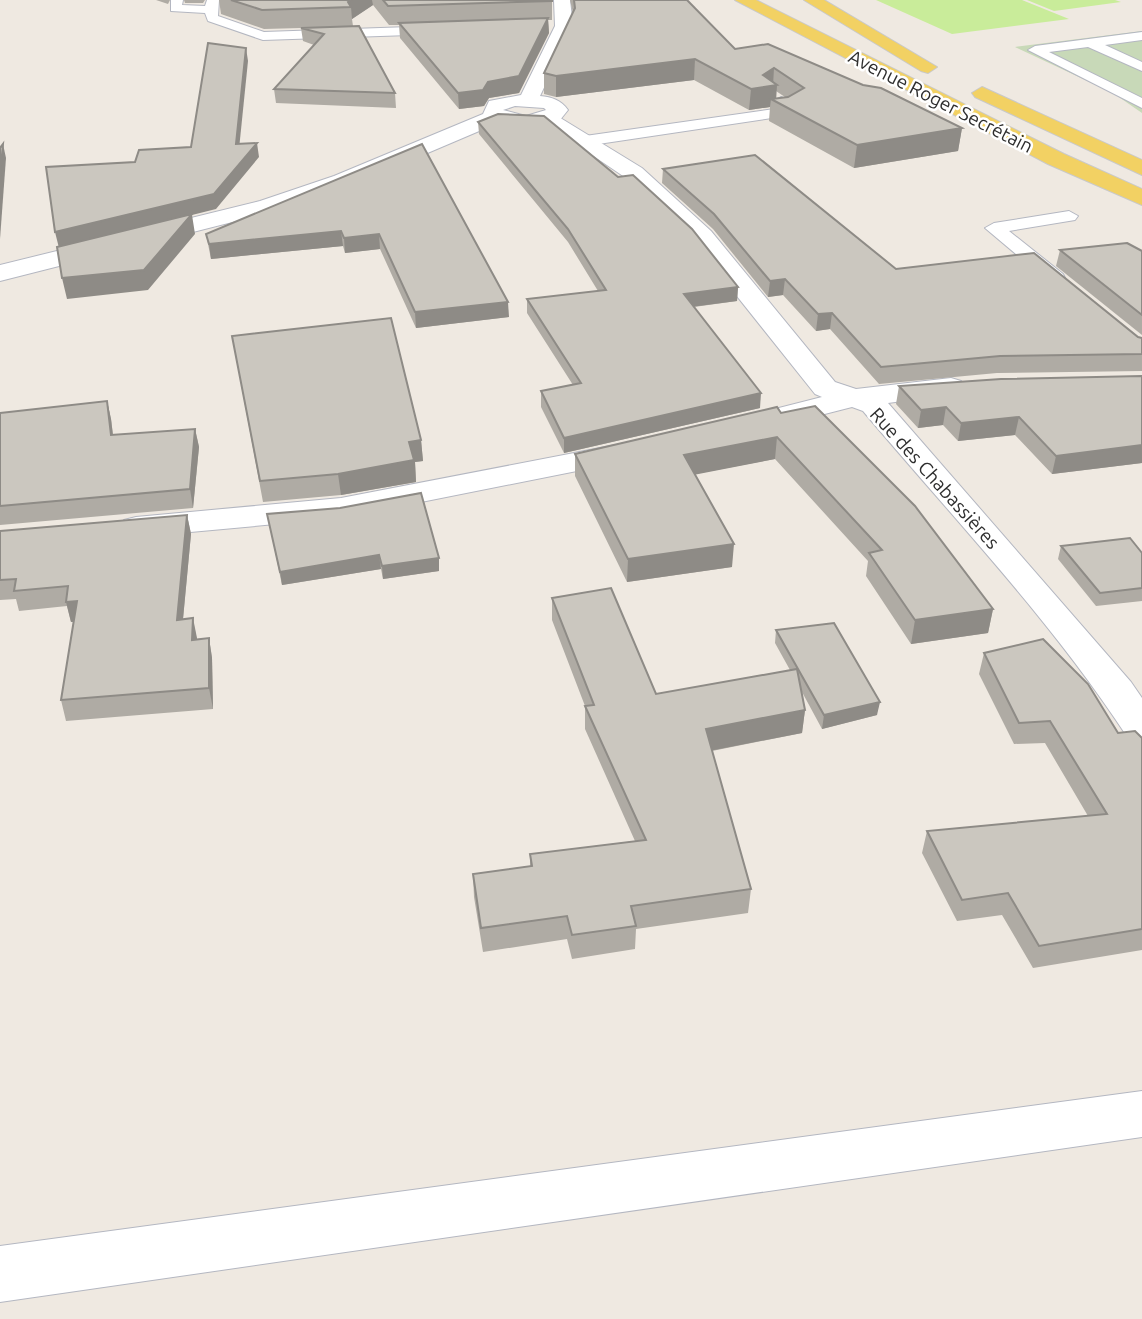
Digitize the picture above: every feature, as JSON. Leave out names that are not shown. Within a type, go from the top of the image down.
[{"type":"main road","name":"Avenue Roger Secrétain","points":[[743,0],[1056,159],[1142,198]]},
{"type":"main road","name":"Avenue Roger Secrétain","points":[[780,0],[1142,168]]},
{"type":"main road","points":[[812,0],[928,67]]},
{"type":"main road","points":[[724,5],[853,57]]},
{"type":"street","points":[[0,273],[268,206],[342,181],[496,116],[520,121],[538,108],[562,0]]},
{"type":"street","points":[[496,116],[492,109],[496,105],[538,108]]},
{"type":"street","name":"Rue des Chabassières","points":[[538,108],[634,173],[702,236],[825,388],[874,405],[1059,619],[1117,691],[1142,729]]},
{"type":"street","points":[[735,427],[853,398],[983,384]]},
{"type":"street","points":[[110,529],[341,508],[547,470],[654,445]]},
{"type":"street","points":[[0,1274],[1142,1114]]},
{"type":"lane","points":[[177,0],[174,8],[211,5],[212,18],[263,36],[452,30]]},
{"type":"lane","points":[[1142,36],[1035,50],[1142,104]]},
{"type":"lane","points":[[1090,43],[1142,67]]},
{"type":"lane","points":[[1103,85],[1142,80]]},
{"type":"lane","points":[[585,141],[785,112],[793,108],[771,95]]},
{"type":"lane","points":[[1068,288],[994,228],[1069,216]]},
{"type":"green space","points":[[876,0],[1022,0],[1069,19],[952,34]]},
{"type":"green space","points":[[1027,0],[1115,0],[1121,2],[1054,11]]},
{"type":"green space","points":[[1142,31],[1142,113],[1113,93],[1015,47]]},
{"type":"building","points":[[231,0],[351,0],[348,2],[351,7],[262,10]]},
{"type":"building","points":[[383,0],[552,0],[552,1],[388,6]]},
{"type":"building","points":[[574,0],[687,0],[735,49],[768,44],[863,85],[881,88],[962,128],[857,145],[771,99],[788,97],[804,88],[774,68],[763,75],[777,85],[751,89],[695,59],[556,76],[544,73],[575,8]]},
{"type":"building","points":[[548,18],[519,76],[488,82],[483,90],[458,93],[399,23]]},
{"type":"building","points":[[359,26],[395,93],[274,89],[324,34],[301,28]]},
{"type":"building","points":[[208,43],[246,48],[236,144],[257,143],[214,194],[55,232],[46,167],[135,162],[139,150],[191,147]]},
{"type":"building","points":[[498,114],[544,116],[618,177],[633,175],[692,229],[738,287],[684,294],[761,393],[564,438],[541,391],[581,383],[527,299],[606,290],[568,229],[478,122]]},
{"type":"building","points":[[3,144],[0,176],[0,148]]},
{"type":"building","points":[[422,144],[508,302],[415,312],[379,234],[344,238],[341,231],[209,244],[206,234]]},
{"type":"building","points":[[755,155],[896,269],[1034,253],[1142,338],[1142,354],[1000,356],[881,367],[832,313],[818,314],[785,279],[770,281],[714,214],[663,169]]},
{"type":"building","points":[[192,214],[144,270],[62,278],[57,247]]},
{"type":"building","points":[[1127,243],[1142,251],[1142,315],[1060,250]]},
{"type":"building","points":[[391,318],[421,440],[409,442],[414,460],[338,474],[260,481],[232,336]]},
{"type":"building","points":[[1142,376],[1142,445],[1056,456],[1019,417],[961,423],[946,407],[921,410],[899,386],[1001,379]]},
{"type":"building","points":[[107,401],[111,435],[195,429],[190,489],[0,506],[0,413]]},
{"type":"building","points":[[815,406],[915,506],[993,609],[915,620],[869,553],[882,550],[777,437],[684,455],[734,544],[628,559],[575,454],[777,407],[781,413]]},
{"type":"building","points":[[421,493],[439,558],[382,566],[379,555],[280,572],[267,514],[340,508]]},
{"type":"building","points":[[187,515],[177,620],[193,618],[192,640],[209,638],[209,688],[61,700],[77,601],[66,602],[68,586],[14,591],[16,579],[0,580],[0,531]]},
{"type":"building","points":[[1130,538],[1142,553],[1142,588],[1100,593],[1061,546]]},
{"type":"building","points":[[611,588],[656,694],[797,669],[805,710],[706,729],[751,889],[631,906],[636,926],[572,935],[567,916],[481,928],[473,874],[532,866],[530,854],[646,840],[585,706],[594,705],[552,598]]},
{"type":"building","points":[[834,623],[880,702],[824,715],[776,630]]},
{"type":"building","points":[[1043,639],[1088,684],[1118,733],[1135,731],[1142,738],[1142,929],[1039,946],[1008,893],[962,900],[927,831],[1107,814],[1050,721],[1019,723],[984,653]]}]
